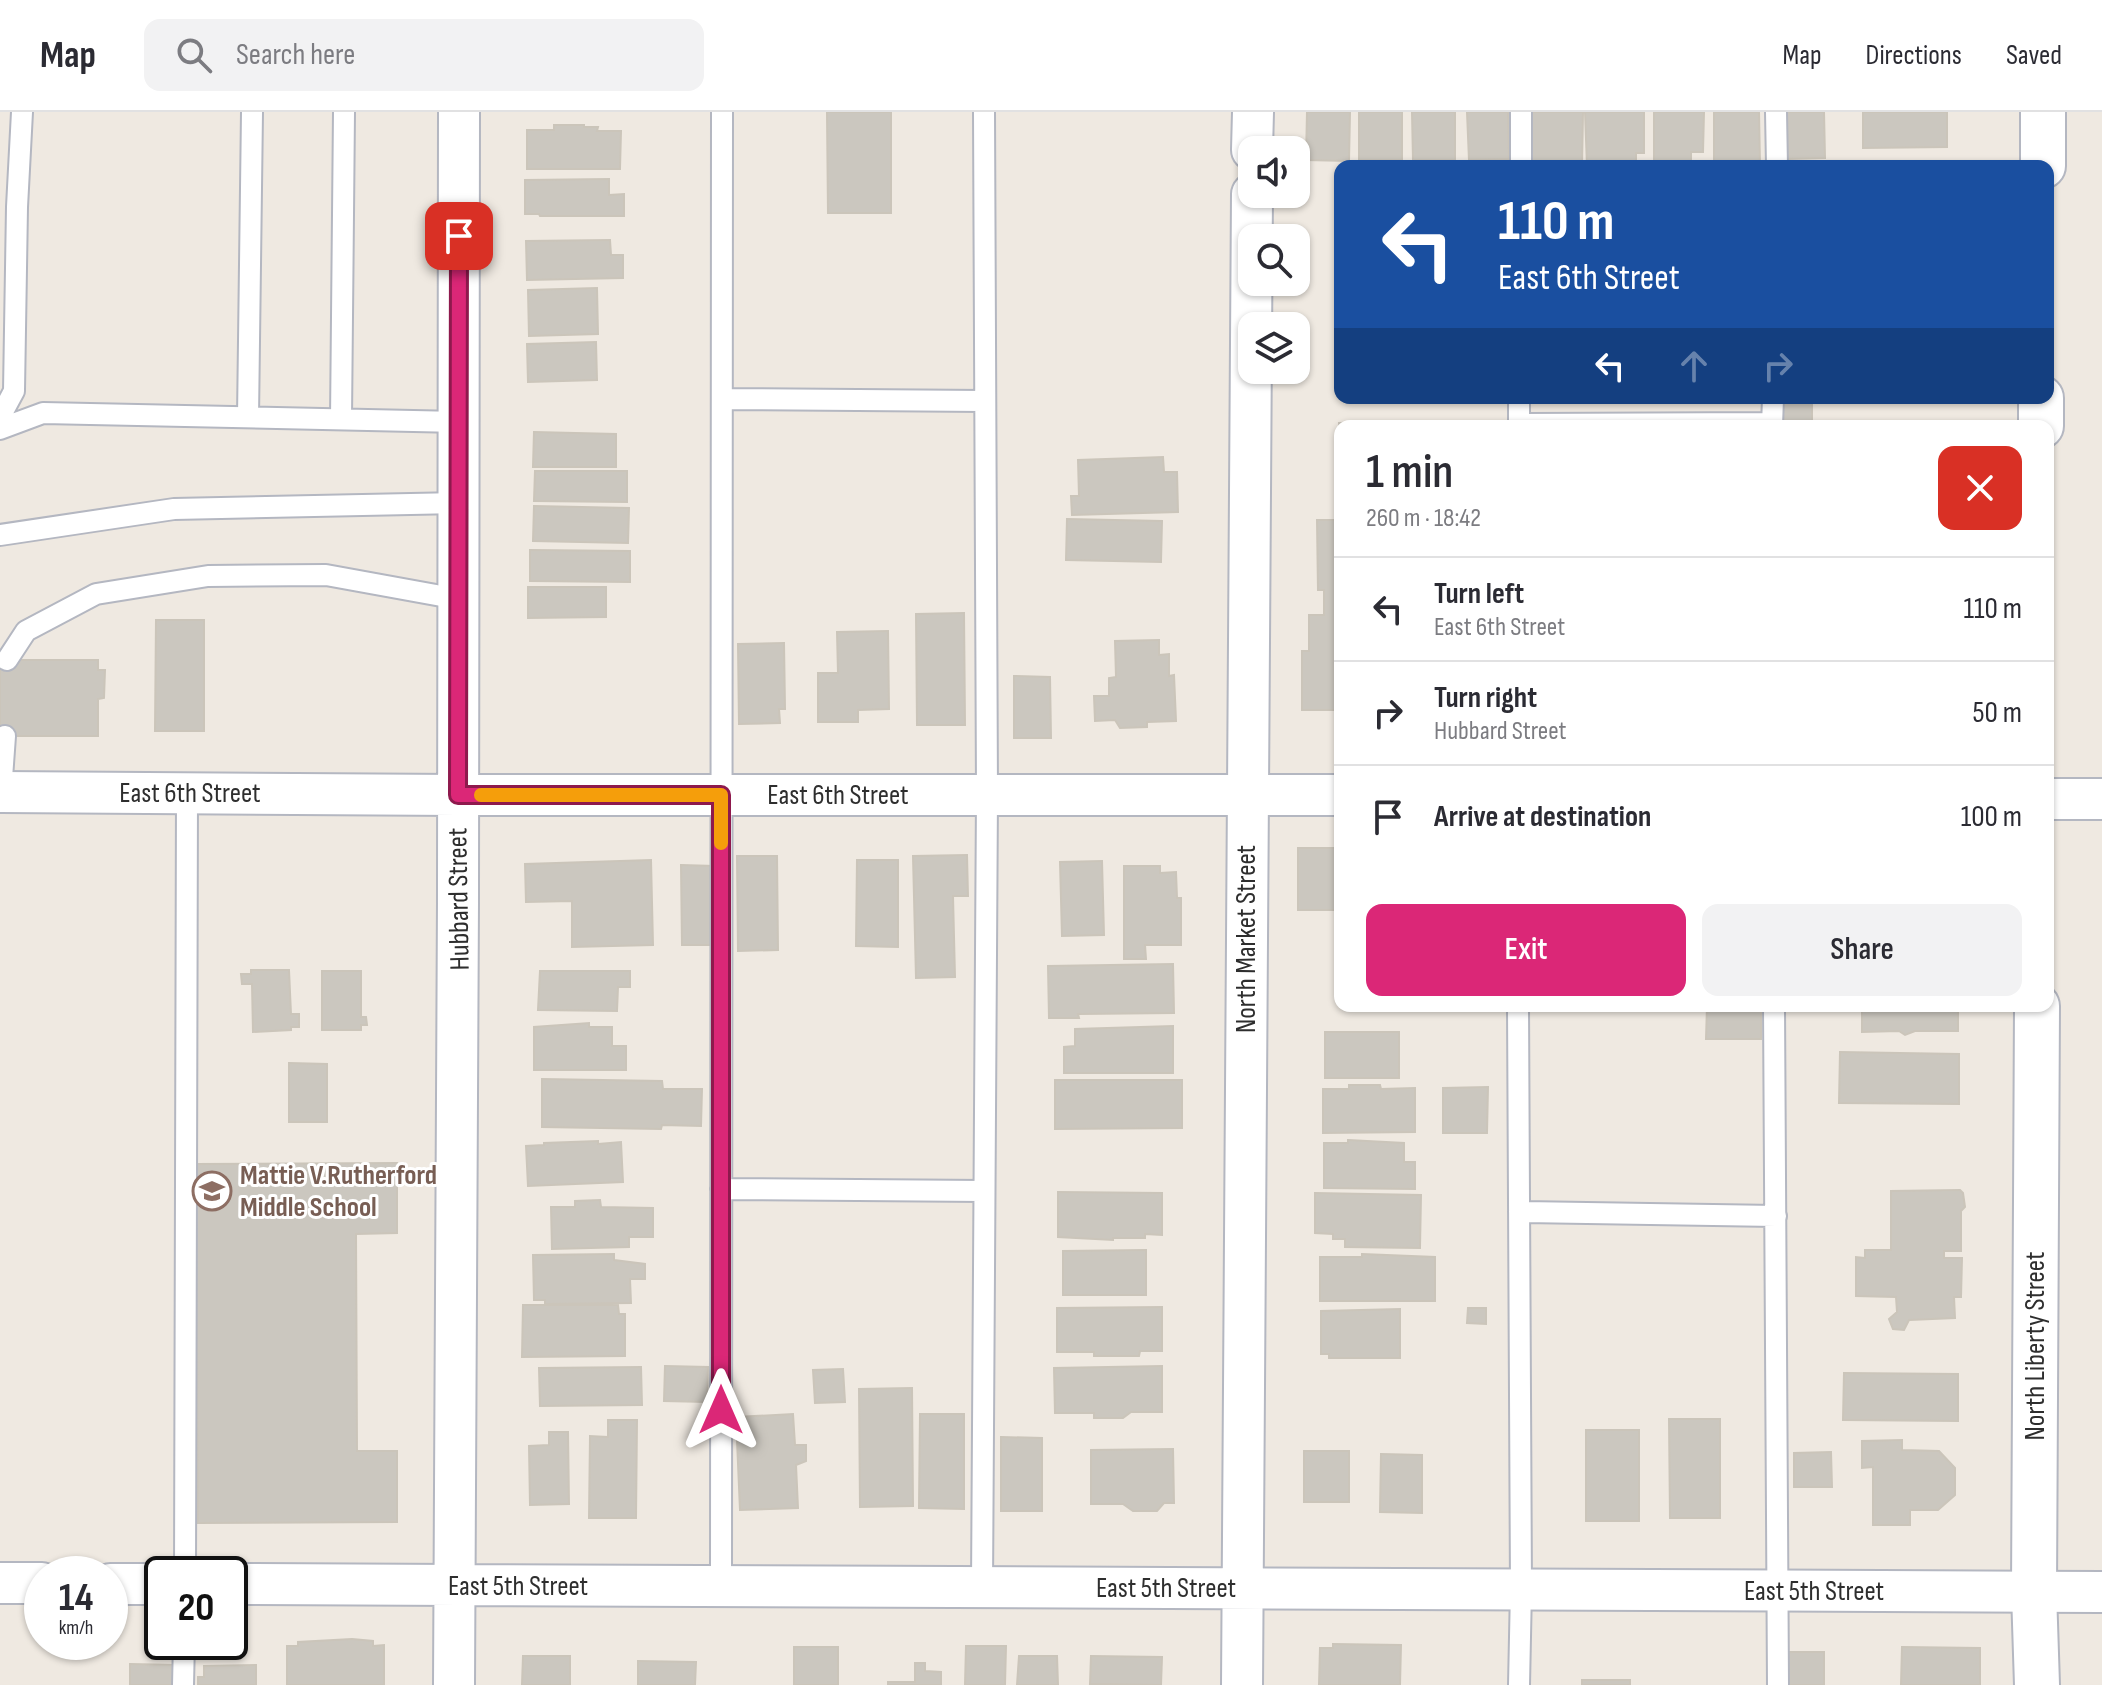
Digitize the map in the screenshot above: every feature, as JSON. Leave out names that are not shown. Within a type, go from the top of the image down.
[{"type":"street","name":"Hubbard Street","points":[[454,1685],[460,990],[459,112]]},
{"type":"street","points":[[1252,136],[1253,112]]},
{"type":"street","points":[[2043,112],[2043,160]]},
{"type":"street","name":"North Market Street","points":[[1242,1685],[1252,208]]},
{"type":"street","name":"East 6th Street","points":[[1,792],[1334,795]]},
{"type":"street","points":[[2054,799],[2102,799]]},
{"type":"street","name":"North Liberty Street","points":[[2037,1012],[2034,1592],[2037,1685]]},
{"type":"street","points":[[0,1583],[24,1583]]},
{"type":"street","name":"East 5th Street","points":[[248,1584],[2102,1592]]},
{"type":"lane","points":[[0,417],[14,391],[22,112]]},
{"type":"lane","points":[[248,417],[252,112]]},
{"type":"lane","points":[[341,419],[344,112]]},
{"type":"lane","points":[[721,1587],[722,112]]},
{"type":"lane","points":[[982,1587],[987,795],[984,112]]},
{"type":"lane","points":[[1521,112],[1521,160]]},
{"type":"lane","points":[[1776,112],[1777,160]]},
{"type":"lane","points":[[722,399],[984,401]]},
{"type":"lane","points":[[0,429],[43,413],[459,422]]},
{"type":"lane","points":[[0,535],[174,509],[459,503]]},
{"type":"lane","points":[[7,660],[26,631],[96,594],[208,576],[326,575],[458,599]]},
{"type":"lane","points":[[1,792],[5,736]]},
{"type":"lane","points":[[185,1556],[187,793]]},
{"type":"lane","points":[[1518,1012],[1519,1685]]},
{"type":"lane","points":[[1774,1012],[1778,1685]]},
{"type":"lane","points":[[721,1189],[984,1191]]},
{"type":"lane","points":[[1519,1212],[1776,1216]]},
{"type":"lane","points":[[183,1685],[184,1660]]},
{"type":"building","points":[[827,112],[891,112],[891,213],[828,213]]},
{"type":"building","points":[[1307,112],[1350,112],[1349,160],[1310,160]]},
{"type":"building","points":[[1359,112],[1402,112],[1402,160],[1359,160]]},
{"type":"building","points":[[1412,112],[1455,112],[1455,160],[1413,160]]},
{"type":"building","points":[[1467,112],[1508,112],[1509,159],[1469,160]]},
{"type":"building","points":[[1531,112],[1583,112],[1582,160],[1531,160]]},
{"type":"building","points":[[1585,112],[1644,112],[1644,153],[1636,153],[1636,160],[1587,160]]},
{"type":"building","points":[[1654,112],[1704,112],[1703,152],[1691,152],[1691,160],[1654,160]]},
{"type":"building","points":[[1714,112],[1759,112],[1760,160],[1714,160]]},
{"type":"building","points":[[1785,112],[1824,112],[1825,158],[1786,159]]},
{"type":"building","points":[[1863,112],[1947,112],[1947,147],[1863,148]]},
{"type":"building","points":[[554,125],[584,125],[598,127],[597,131],[621,131],[620,169],[527,169],[527,130],[554,130]]},
{"type":"building","points":[[609,179],[609,195],[624,194],[624,216],[525,214],[525,180]]},
{"type":"building","points":[[610,240],[611,255],[623,255],[623,278],[527,280],[526,241]]},
{"type":"building","points":[[597,288],[598,334],[529,336],[528,290]]},
{"type":"building","points":[[596,342],[597,380],[528,382],[527,344]]},
{"type":"building","points":[[1782,404],[1812,404],[1812,420],[1782,420]]},
{"type":"building","points":[[534,432],[616,434],[616,467],[533,467]]},
{"type":"building","points":[[1163,457],[1164,472],[1177,472],[1178,512],[1072,515],[1071,496],[1079,496],[1078,460]]},
{"type":"building","points":[[535,471],[627,471],[627,502],[534,501]]},
{"type":"building","points":[[534,506],[629,508],[628,543],[533,541]]},
{"type":"building","points":[[1067,519],[1162,521],[1161,562],[1066,560]]},
{"type":"building","points":[[1317,520],[1334,520],[1334,710],[1302,710],[1302,651],[1309,651],[1309,615],[1324,615],[1324,590],[1318,590]]},
{"type":"building","points":[[530,550],[630,551],[630,582],[530,581]]},
{"type":"building","points":[[528,587],[606,587],[606,617],[528,618]]},
{"type":"building","points":[[964,613],[965,725],[917,725],[916,614]]},
{"type":"building","points":[[156,620],[204,620],[204,731],[155,731]]},
{"type":"building","points":[[888,631],[889,709],[858,710],[858,722],[818,722],[818,673],[838,673],[837,632]]},
{"type":"building","points":[[1159,640],[1159,655],[1169,654],[1169,676],[1174,675],[1176,721],[1147,722],[1147,727],[1120,728],[1115,720],[1095,721],[1094,696],[1109,696],[1109,678],[1116,677],[1115,641]]},
{"type":"building","points":[[784,643],[785,709],[779,709],[780,723],[739,724],[738,644]]},
{"type":"building","points":[[0,660],[98,660],[98,670],[105,670],[104,698],[98,699],[98,736],[0,736]]},
{"type":"building","points":[[1014,676],[1050,677],[1051,738],[1014,738]]},
{"type":"building","points":[[1298,848],[1334,848],[1334,910],[1298,910]]},
{"type":"building","points":[[967,855],[968,896],[953,896],[955,977],[916,978],[913,856]]},
{"type":"building","points":[[737,856],[777,856],[778,950],[738,951]]},
{"type":"building","points":[[651,860],[653,945],[572,947],[572,901],[526,902],[525,864]]},
{"type":"building","points":[[857,860],[898,860],[898,947],[856,946]]},
{"type":"building","points":[[1102,861],[1104,935],[1062,936],[1060,862]]},
{"type":"building","points":[[681,865],[714,866],[714,945],[682,945]]},
{"type":"building","points":[[1124,866],[1160,866],[1160,873],[1176,872],[1177,898],[1181,898],[1181,945],[1145,945],[1146,959],[1124,959]]},
{"type":"building","points":[[1173,964],[1174,1013],[1078,1014],[1079,1018],[1049,1018],[1048,966]]},
{"type":"building","points":[[251,970],[289,970],[291,1014],[299,1014],[299,1027],[253,1032],[252,984],[242,984],[241,974],[251,974]]},
{"type":"building","points":[[322,971],[361,971],[361,1017],[366,1017],[367,1025],[361,1025],[361,1030],[322,1030]]},
{"type":"building","points":[[540,971],[630,971],[630,987],[618,987],[617,1011],[538,1010]]},
{"type":"building","points":[[1707,1012],[1761,1012],[1761,1039],[1706,1039]]},
{"type":"building","points":[[1862,1012],[1958,1012],[1958,1031],[1915,1031],[1905,1035],[1899,1031],[1862,1032]]},
{"type":"building","points":[[589,1023],[589,1027],[612,1027],[612,1046],[626,1046],[626,1070],[534,1070],[534,1027]]},
{"type":"building","points":[[1173,1026],[1173,1073],[1064,1073],[1064,1047],[1075,1046],[1075,1029]]},
{"type":"building","points":[[1325,1032],[1399,1032],[1399,1078],[1325,1078]]},
{"type":"building","points":[[1840,1052],[1959,1054],[1959,1104],[1839,1103]]},
{"type":"building","points":[[289,1063],[327,1064],[327,1122],[289,1122]]},
{"type":"building","points":[[542,1079],[662,1081],[663,1089],[702,1089],[701,1126],[662,1125],[661,1129],[542,1127]]},
{"type":"building","points":[[1055,1080],[1182,1080],[1182,1128],[1055,1129]]},
{"type":"building","points":[[1349,1085],[1380,1085],[1381,1089],[1415,1088],[1415,1132],[1323,1133],[1323,1089],[1349,1089]]},
{"type":"building","points":[[1488,1087],[1487,1133],[1443,1133],[1443,1088]]},
{"type":"building","points":[[1348,1140],[1404,1143],[1404,1162],[1415,1162],[1415,1189],[1324,1188],[1324,1143],[1348,1143]]},
{"type":"building","points":[[598,1141],[598,1144],[621,1142],[623,1182],[528,1186],[526,1146]]},
{"type":"building","points":[[397,1163],[397,1233],[356,1234],[357,1451],[397,1451],[397,1522],[198,1523],[196,1164]]},
{"type":"building","points":[[1960,1190],[1965,1207],[1961,1211],[1961,1251],[1944,1251],[1944,1258],[1962,1258],[1961,1297],[1954,1297],[1955,1318],[1909,1320],[1904,1330],[1893,1329],[1889,1319],[1897,1312],[1896,1297],[1856,1296],[1856,1257],[1865,1258],[1865,1250],[1891,1250],[1891,1191]]},
{"type":"building","points":[[1058,1192],[1162,1193],[1162,1235],[1145,1234],[1145,1238],[1113,1240],[1058,1237]]},
{"type":"building","points":[[1315,1193],[1421,1195],[1420,1248],[1345,1247],[1345,1239],[1333,1239],[1333,1234],[1315,1233]]},
{"type":"building","points":[[600,1200],[601,1207],[653,1208],[653,1237],[629,1237],[629,1247],[552,1249],[551,1207],[575,1207],[575,1201]]},
{"type":"building","points":[[1146,1250],[1146,1295],[1063,1295],[1063,1251]]},
{"type":"building","points":[[614,1254],[614,1260],[645,1264],[645,1279],[630,1279],[631,1303],[545,1304],[545,1300],[534,1300],[533,1255]]},
{"type":"building","points":[[1362,1254],[1435,1257],[1435,1301],[1320,1301],[1320,1257],[1362,1257]]},
{"type":"building","points":[[523,1305],[618,1305],[619,1314],[625,1314],[625,1356],[522,1357]]},
{"type":"building","points":[[1162,1307],[1162,1351],[1140,1351],[1139,1356],[1057,1352],[1057,1308]]},
{"type":"building","points":[[1468,1308],[1486,1308],[1486,1324],[1467,1323]]},
{"type":"building","points":[[1400,1309],[1400,1358],[1329,1358],[1329,1354],[1321,1354],[1321,1311]]},
{"type":"building","points":[[665,1366],[708,1367],[707,1402],[664,1401]]},
{"type":"building","points":[[1162,1366],[1162,1412],[1131,1412],[1123,1418],[1094,1418],[1094,1413],[1055,1413],[1054,1368]]},
{"type":"building","points":[[641,1367],[642,1405],[540,1406],[539,1368]]},
{"type":"building","points":[[843,1369],[845,1402],[815,1403],[813,1370]]},
{"type":"building","points":[[1844,1373],[1958,1374],[1958,1421],[1843,1420]]},
{"type":"building","points":[[912,1388],[913,1506],[860,1507],[859,1389]]},
{"type":"building","points":[[793,1414],[795,1445],[806,1445],[806,1461],[796,1465],[798,1508],[740,1510],[736,1417]]},
{"type":"building","points":[[920,1414],[964,1414],[964,1509],[919,1508]]},
{"type":"building","points":[[1669,1419],[1720,1419],[1720,1518],[1670,1518]]},
{"type":"building","points":[[608,1420],[637,1420],[636,1518],[589,1518],[590,1436],[608,1437]]},
{"type":"building","points":[[1586,1430],[1639,1430],[1639,1521],[1586,1521]]},
{"type":"building","points":[[549,1432],[568,1432],[569,1504],[530,1505],[529,1446],[549,1445]]},
{"type":"building","points":[[1001,1437],[1042,1438],[1042,1511],[1001,1511]]},
{"type":"building","points":[[1902,1440],[1902,1450],[1939,1451],[1955,1468],[1955,1495],[1938,1510],[1910,1510],[1910,1525],[1873,1525],[1873,1467],[1862,1468],[1862,1441]]},
{"type":"building","points":[[1173,1449],[1174,1503],[1164,1503],[1157,1511],[1133,1511],[1123,1504],[1091,1504],[1091,1450]]},
{"type":"building","points":[[1304,1451],[1349,1451],[1349,1502],[1304,1502]]},
{"type":"building","points":[[1831,1452],[1832,1487],[1794,1487],[1794,1453]]},
{"type":"building","points":[[1381,1454],[1422,1455],[1422,1513],[1380,1512]]},
{"type":"building","points":[[373,1641],[373,1646],[384,1645],[384,1685],[287,1685],[287,1646],[298,1646],[298,1642]]},
{"type":"building","points":[[1333,1644],[1401,1645],[1400,1685],[1319,1685],[1320,1648],[1333,1648]]},
{"type":"building","points":[[966,1646],[1006,1646],[1005,1685],[965,1685]]},
{"type":"building","points":[[794,1647],[838,1647],[838,1685],[794,1685]]},
{"type":"building","points":[[1902,1647],[1980,1648],[1980,1685],[1901,1685]]},
{"type":"building","points":[[1786,1652],[1824,1652],[1824,1685],[1786,1685]]},
{"type":"building","points":[[523,1656],[570,1656],[570,1685],[522,1685]]},
{"type":"building","points":[[1019,1656],[1057,1656],[1058,1685],[1017,1685]]},
{"type":"building","points":[[1091,1656],[1162,1657],[1161,1685],[1090,1684]]},
{"type":"building","points":[[638,1661],[696,1662],[695,1685],[638,1685]]},
{"type":"building","points":[[915,1663],[925,1663],[925,1671],[941,1672],[941,1685],[888,1685],[888,1682],[915,1682]]},
{"type":"building","points":[[130,1664],[176,1665],[176,1685],[130,1685]]},
{"type":"building","points":[[256,1665],[256,1685],[198,1685],[198,1677],[204,1677],[204,1666]]},
{"type":"building","points":[[1582,1680],[1630,1680],[1630,1685],[1582,1685]]},
{"type":"slow traffic","points":[[481,795],[721,795],[721,843]]},
{"type":"place","name":"Mattie V.Rutherford Middle School","points":[[212,1191]]},
{"type":"route","points":[[459,236],[458,795],[721,795],[721,1410]]}]
